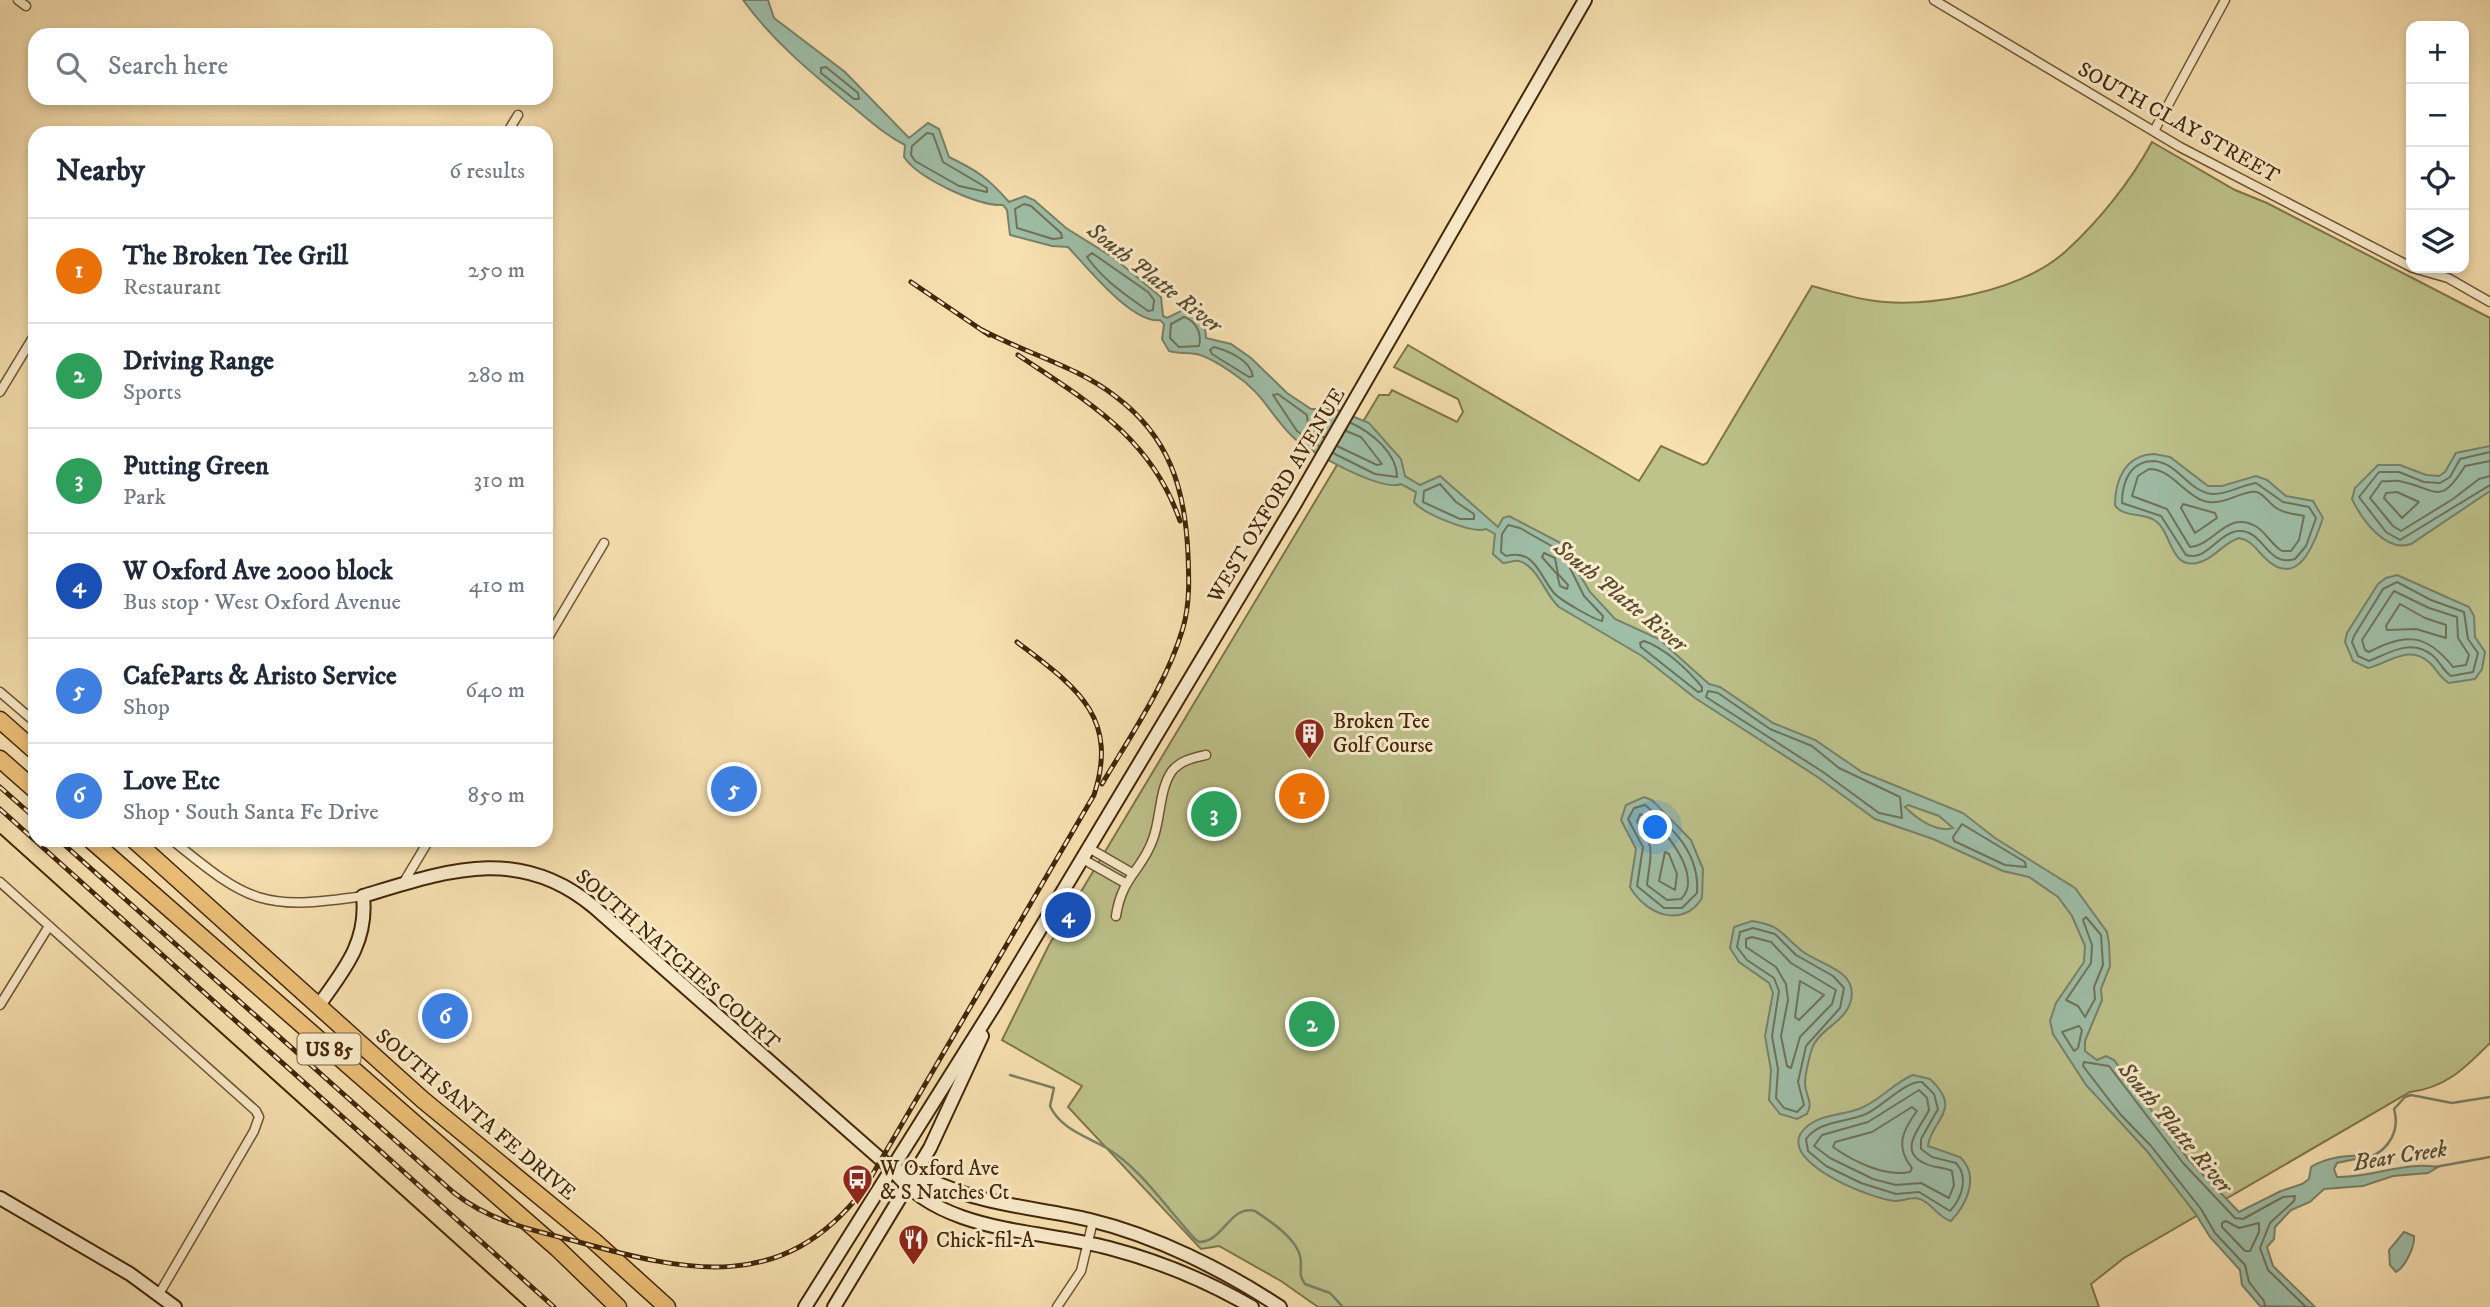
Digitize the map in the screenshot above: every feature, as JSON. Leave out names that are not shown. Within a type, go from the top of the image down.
[{"type":"highway","points":[[0,720],[28,745]]},
{"type":"highway","points":[[0,759],[28,784]]},
{"type":"highway","name":"US 85","points":[[99,847],[557,1248],[618,1307]]},
{"type":"highway","name":"SOUTH SANTA FE DRIVE","points":[[142,847],[451,1124],[669,1307]]},
{"type":"main road","name":"WEST OXFORD AVENUE","points":[[805,1307],[994,1006],[1308,480],[1585,0]]},
{"type":"main road","name":"SOUTH NATCHES COURT","points":[[363,896],[471,868],[495,867],[530,872],[568,887],[893,1170],[907,1188]]},
{"type":"main road","points":[[319,1005],[358,945],[364,922],[363,896]]},
{"type":"main road","name":"WEST OXFORD AVENUE","points":[[834,1307],[907,1188],[948,1114],[994,1006]]},
{"type":"main road","points":[[893,1170],[915,1174],[977,1198],[1093,1221],[1178,1253],[1280,1307]]},
{"type":"main road","points":[[907,1188],[941,1208],[976,1221],[1090,1243],[1180,1271],[1252,1307]]},
{"type":"main road","points":[[0,1198],[130,1274],[175,1307]]},
{"type":"main road","points":[[151,1307],[159,1294]]},
{"type":"street","points":[[18,0],[26,6]]},
{"type":"street","name":"SOUTH CLAY STREET","points":[[1934,0],[2154,131],[2406,264]]},
{"type":"street","points":[[2154,131],[2225,0]]},
{"type":"street","points":[[511,126],[518,115]]},
{"type":"street","name":"SOUTH CLAY STREET","points":[[2432,273],[2448,278],[2490,302]]},
{"type":"street","points":[[0,392],[28,346]]},
{"type":"street","points":[[553,629],[604,542]]},
{"type":"street","points":[[0,692],[28,716]]},
{"type":"street","points":[[1116,916],[1125,883],[1147,854],[1154,838],[1171,772],[1184,761],[1206,755]]},
{"type":"street","points":[[181,847],[222,881],[247,895],[286,904],[363,896]]},
{"type":"street","points":[[402,885],[425,847]]},
{"type":"street","points":[[1084,852],[1132,873]]},
{"type":"street","points":[[1084,852],[1125,883]]},
{"type":"street","points":[[0,882],[250,1105],[259,1117],[159,1294]]},
{"type":"street","points":[[0,1005],[49,926]]},
{"type":"street","points":[[1057,1307],[1077,1279],[1090,1243],[1093,1221]]},
{"type":"green space","name":"Broken Tee Golf Course","points":[[2152,142],[2235,190],[2267,203],[2490,318],[2490,1043],[2464,1068],[2445,1081],[2410,1092],[2124,1258],[2091,1284],[2099,1307],[1318,1307],[1281,1281],[1219,1246],[1201,1249],[1068,1107],[1082,1086],[1002,1040],[1049,945],[1379,395],[1389,395],[1392,390],[1457,422],[1463,412],[1458,399],[1394,367],[1408,345],[1639,481],[1661,446],[1703,465],[1707,463],[1812,286],[1869,300],[1918,302],[1973,294],[2025,277],[2066,251],[2090,227],[2114,200]]},
{"type":"water","points":[[743,0],[768,0],[774,18],[845,72],[909,138],[928,123],[939,129],[949,157],[982,176],[1009,202],[1025,196],[1034,200],[1066,228],[1114,258],[1161,297],[1163,316],[1167,318],[1185,309],[1190,311],[1203,324],[1206,338],[1231,344],[1251,358],[1287,393],[1311,409],[1335,409],[1369,423],[1401,459],[1405,476],[1420,485],[1440,476],[1498,527],[1503,518],[1509,516],[1570,548],[1574,565],[1590,592],[1615,619],[1659,639],[1709,684],[1720,687],[1773,723],[1815,740],[1862,772],[1963,813],[1995,838],[2075,888],[2107,932],[2109,943],[2110,966],[2101,989],[2102,1000],[2085,1041],[2085,1051],[2097,1060],[2106,1056],[2114,1060],[2188,1159],[2239,1212],[2281,1191],[2302,1184],[2309,1179],[2311,1167],[2332,1159],[2370,1156],[2337,1163],[2334,1169],[2337,1177],[2413,1166],[2438,1167],[2428,1173],[2393,1176],[2363,1186],[2324,1189],[2310,1202],[2291,1210],[2275,1227],[2274,1239],[2267,1247],[2273,1266],[2315,1307],[2260,1306],[2242,1285],[2240,1270],[2210,1237],[2195,1213],[2146,1150],[2086,1085],[2053,1034],[2050,1021],[2056,1003],[2084,962],[2085,946],[2072,916],[2058,897],[2029,877],[2003,871],[1933,839],[1875,819],[1819,778],[1695,698],[1642,656],[1559,607],[1526,564],[1517,561],[1503,563],[1493,554],[1495,534],[1486,529],[1470,529],[1437,517],[1414,502],[1416,492],[1401,484],[1378,482],[1345,469],[1300,443],[1244,381],[1200,355],[1169,351],[1162,339],[1164,324],[1160,320],[1149,319],[1136,313],[1123,304],[1068,247],[1052,246],[1010,235],[1007,210],[1003,205],[964,196],[922,174],[904,157],[905,145],[882,131],[819,79],[779,42]],"holes":[[[1908,805],[1939,816],[1953,828],[1934,827],[1905,807]]]},
{"type":"water","points":[[2490,446],[2490,491],[2411,544],[2393,544],[2376,533],[2352,499],[2355,488],[2378,465],[2400,465],[2426,475],[2439,476],[2445,472],[2456,453]]},
{"type":"water","points":[[2154,454],[2170,457],[2208,486],[2222,486],[2256,476],[2267,480],[2286,496],[2313,501],[2323,518],[2310,550],[2303,560],[2286,569],[2276,566],[2250,543],[2239,538],[2203,561],[2188,563],[2181,560],[2160,525],[2154,520],[2127,513],[2115,505],[2117,486],[2124,470],[2136,459]]},
{"type":"water","points":[[2397,575],[2469,607],[2474,616],[2475,637],[2485,652],[2482,669],[2475,679],[2449,683],[2430,663],[2414,655],[2399,656],[2368,668],[2353,661],[2345,642],[2347,633],[2378,584]]},
{"type":"water","points":[[1644,797],[1652,800],[1691,840],[1703,869],[1702,898],[1694,908],[1685,913],[1675,916],[1655,911],[1645,905],[1630,887],[1636,849],[1621,820],[1626,805]]},
{"type":"water","points":[[1752,921],[1775,928],[1802,951],[1836,970],[1849,982],[1852,990],[1851,1000],[1844,1014],[1813,1046],[1805,1079],[1809,1109],[1807,1114],[1797,1119],[1780,1114],[1769,1100],[1771,1070],[1765,1036],[1773,993],[1769,983],[1739,962],[1730,948],[1734,927]]},
{"type":"water","points":[[1913,1075],[1930,1079],[1944,1099],[1943,1114],[1928,1146],[1960,1157],[1969,1173],[1966,1198],[1951,1221],[1921,1199],[1884,1199],[1832,1178],[1804,1156],[1799,1145],[1801,1133],[1813,1122],[1867,1106]]},
{"type":"water","points":[[2404,1232],[2414,1236],[2413,1246],[2406,1261],[2396,1272],[2390,1265],[2389,1250]]},
{"type":"waterway","points":[[1010,1075],[1054,1088],[1050,1106],[1054,1114],[1074,1131],[1118,1155],[1153,1189],[1199,1242],[1215,1236],[1239,1213],[1255,1211],[1282,1230],[1298,1249],[1301,1277],[1305,1284],[1330,1293],[1343,1307]]},
{"type":"waterway","name":"Bear Creek","points":[[2369,1157],[2383,1149],[2392,1138],[2396,1124],[2394,1109],[2405,1097],[2411,1095],[2452,1103],[2490,1097]]},
{"type":"waterway","name":"Bear Creek","points":[[2435,1167],[2490,1157]]},
{"type":"tram line","points":[[0,834],[526,1307]]},
{"type":"railway","points":[[911,282],[989,335]]},
{"type":"railway","points":[[982,330],[1084,376],[1115,396],[1149,429],[1171,466],[1178,486],[1186,530],[1189,582],[1183,628],[1158,689],[1102,784]]},
{"type":"railway","points":[[1018,355],[1092,406],[1134,444],[1168,492],[1180,521]]},
{"type":"railway","points":[[67,847],[467,1202],[496,1217],[527,1228],[656,1261],[694,1266],[731,1266],[766,1260],[800,1246],[833,1223],[864,1189],[1094,795],[1100,767],[1101,744],[1096,723],[1087,705],[1057,673],[1017,642]]},
{"type":"railway","points":[[0,787],[28,812]]},
{"type":"railway","points":[[0,809],[28,834]]},
{"type":"railway","points":[[42,847],[554,1307]]},
{"type":"place","name":"Broken Tee Golf Course","points":[[1310,760]]},
{"type":"place","name":"CafeParts & Aristo Service","points":[[734,789]]},
{"type":"place","name":"The Broken Tee Grill","points":[[1302,796]]},
{"type":"place","name":"Putting Green","points":[[1214,814]]},
{"type":"place","name":"W Oxford Ave 2000 block","points":[[1068,915]]},
{"type":"place","name":"Love Etc","points":[[445,1016]]},
{"type":"place","name":"Driving Range","points":[[1312,1024]]},
{"type":"place","name":"W Oxford Ave & S Natches Ct","points":[[857,1207]]},
{"type":"place","name":"Chick-fil-A","points":[[913,1267]]},
{"type":"water label","name":"South Platte River","points":[[1155,277]]},
{"type":"water label","name":"South Platte River","points":[[1621,595]]},
{"type":"water label","name":"South Platte River","points":[[2176,1127]]}]
